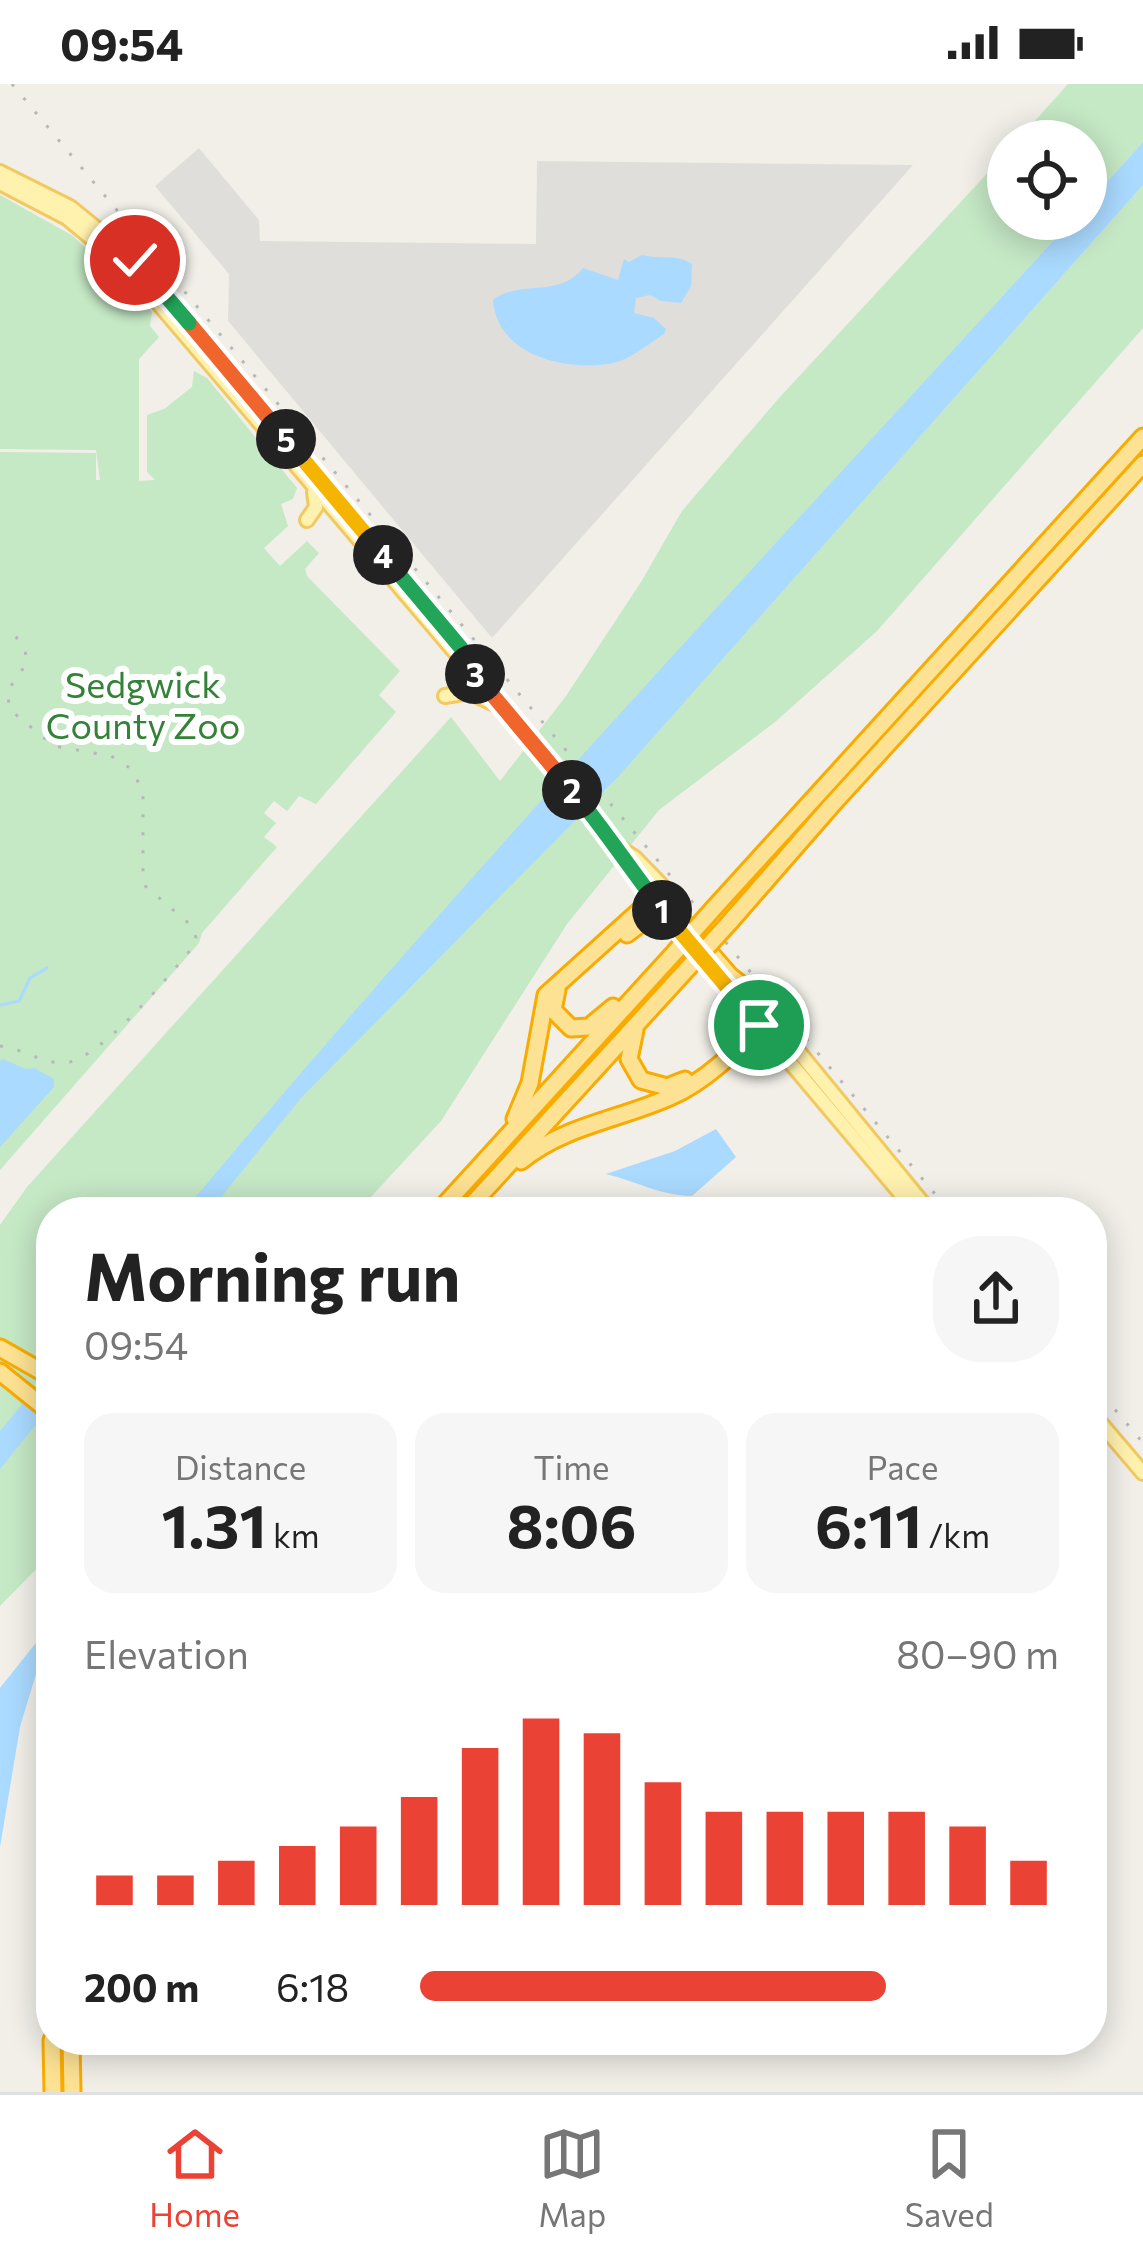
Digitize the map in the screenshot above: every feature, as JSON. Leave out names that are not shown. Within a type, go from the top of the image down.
[{"type":"highway","points":[[452,1197],[1143,437]]},
{"type":"highway","points":[[479,1197],[1143,464]]},
{"type":"highway","points":[[645,985],[589,1027],[564,1025],[554,1010],[559,987],[656,912],[660,900]]},
{"type":"highway","points":[[490,1155],[526,1098],[541,1006],[552,986],[647,904],[666,902],[734,981],[748,990]]},
{"type":"highway","points":[[639,1020],[629,1050],[632,1067],[641,1080],[667,1088],[680,1084],[746,1030],[764,1021]]},
{"type":"highway","points":[[486,1189],[544,1144],[672,1096],[711,1069],[764,1021]]},
{"type":"highway","points":[[0,1348],[36,1368]]},
{"type":"highway","points":[[0,1372],[36,1401]]},
{"type":"highway","points":[[52,2055],[52,2092]]},
{"type":"highway","points":[[71,2055],[72,2092]]},
{"type":"main road","points":[[0,172],[70,207],[135,260],[461,648],[470,667],[619,848],[635,858],[660,900],[917,1197]]},
{"type":"main road","points":[[0,183],[45,204],[117,258],[459,662],[470,667]]},
{"type":"main road","points":[[308,520],[317,502],[311,485]]},
{"type":"main road","points":[[445,696],[469,692],[501,706]]},
{"type":"main road","points":[[748,990],[764,1021],[904,1197]]},
{"type":"main road","points":[[1107,1431],[1143,1473]]},
{"type":"shaded area","points":[[199,148],[259,220],[260,241],[536,244],[537,161],[913,165],[492,638],[228,321],[229,274],[155,186]]},
{"type":"green space","points":[[1068,84],[1143,84],[1143,142],[1107,182],[1107,120],[1036,120]]},
{"type":"green space","points":[[987,174],[987,240],[1054,240],[579,762],[605,791],[1094,240],[1107,240],[1107,226],[1143,185],[1143,328],[877,631],[775,722],[659,810],[567,924],[441,1121],[371,1197],[36,1197],[36,1569],[0,1606],[0,1225],[27,1187],[451,717],[500,781],[566,696],[682,511],[779,398]]},
{"type":"green space","name":"Sedgwick County Zoo","points":[[0,195],[73,236],[152,312],[150,326],[159,337],[139,359],[139,481],[155,480],[147,472],[147,415],[164,409],[192,387],[194,371],[207,378],[297,488],[293,499],[281,504],[288,526],[264,548],[280,566],[307,541],[319,553],[305,569],[307,576],[400,671],[379,695],[396,712],[316,804],[299,796],[287,811],[274,801],[264,813],[276,823],[264,837],[277,847],[0,1170],[0,452],[96,453],[96,480],[100,480],[96,450],[0,449]]},
{"type":"water","points":[[1143,142],[1143,185],[1107,226],[1107,182]]},
{"type":"water","points":[[1054,240],[1094,240],[618,777],[301,1098],[221,1197],[196,1197],[400,959]]},
{"type":"water","points":[[642,255],[692,264],[691,286],[681,303],[650,295],[636,298],[634,313],[654,318],[666,329],[620,361],[577,365],[538,356],[507,335],[498,319],[493,300],[503,294],[562,283],[583,268],[618,280],[624,259],[629,262]]},
{"type":"water","points":[[0,1061],[34,1068],[54,1079],[54,1087],[0,1147]]},
{"type":"water","points":[[716,1129],[736,1157],[692,1196],[606,1174],[675,1151]]},
{"type":"water","points":[[36,1388],[36,1425],[0,1469],[0,1431]]},
{"type":"water","points":[[36,1643],[36,1674],[20,1727],[0,1847],[0,1688]]},
{"type":"waterway","points":[[0,1005],[19,1001],[30,978],[47,968]]},
{"type":"railway","points":[[12,84],[938,1197]]},
{"type":"railway","points":[[0,1046],[57,1063],[80,1058],[133,1015],[196,938],[193,927],[143,884],[143,794],[133,770],[111,756],[54,746],[9,709],[8,690],[27,663],[14,634]]},
{"type":"railway","points":[[1107,1400],[1143,1443]]},
{"type":"route","points":[[135,260],[461,648],[470,667],[619,848],[627,866],[759,1025]]}]
